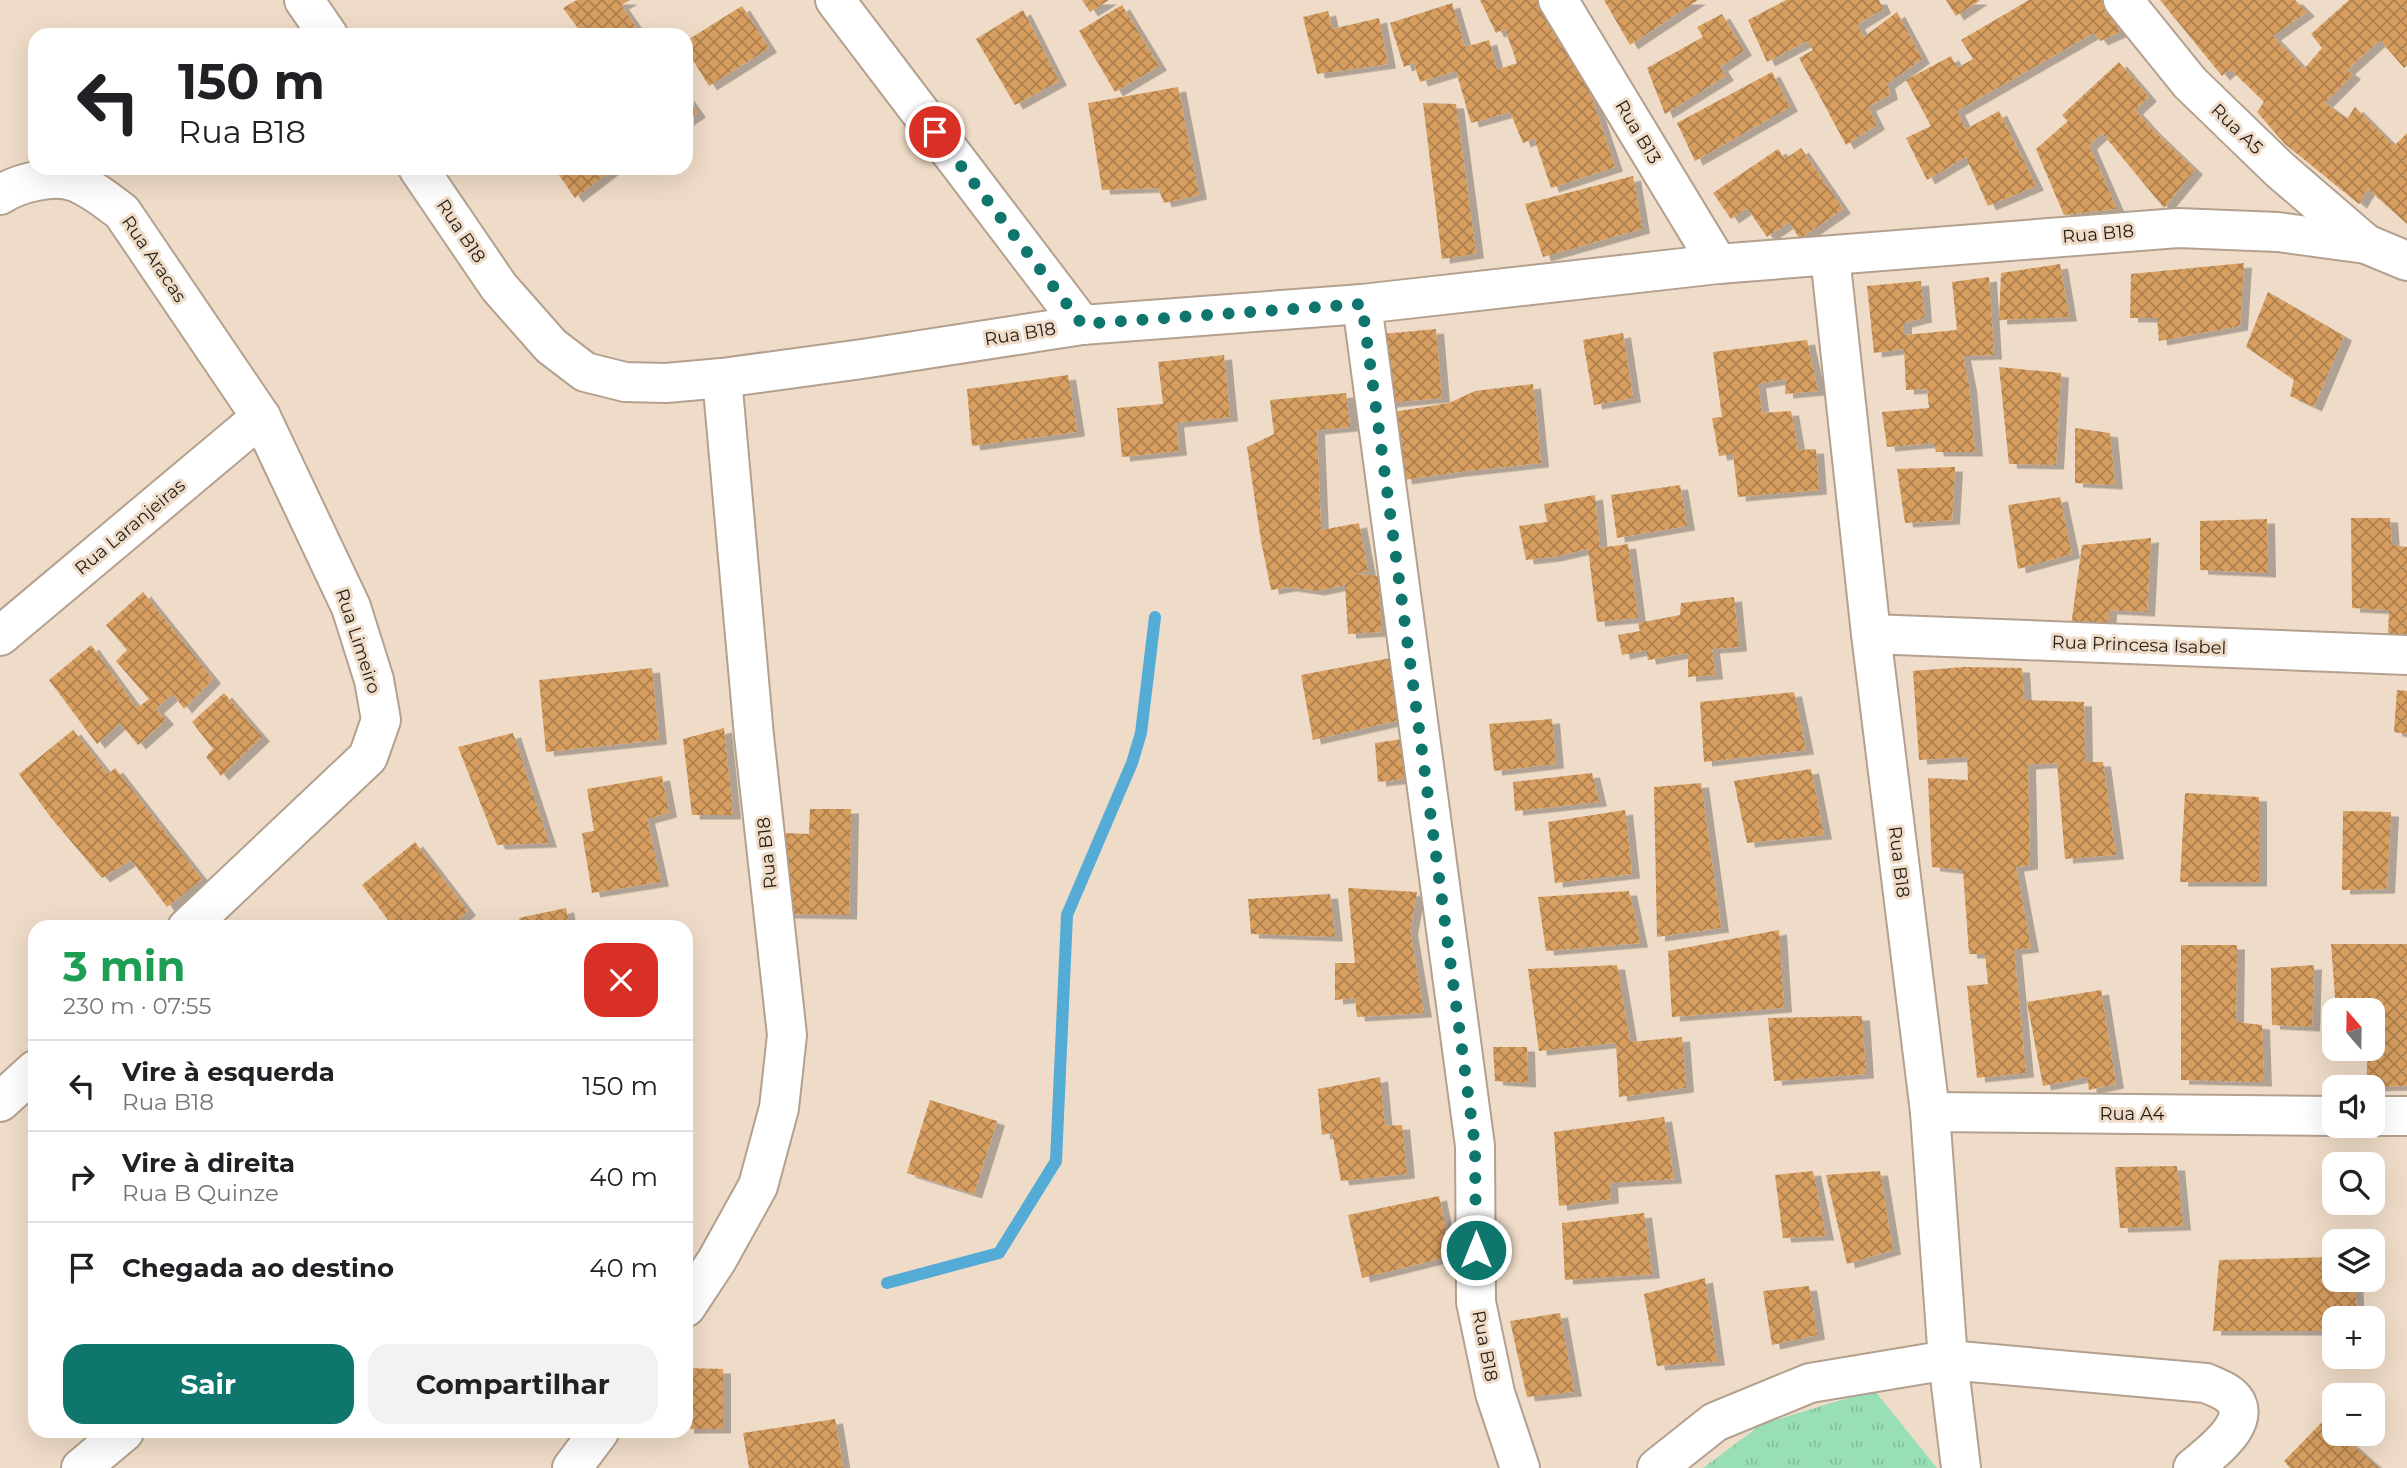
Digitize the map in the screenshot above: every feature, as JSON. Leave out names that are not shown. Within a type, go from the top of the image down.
[{"type":"street","points":[[304,0],[323,28]]},
{"type":"street","points":[[835,0],[1082,324]]},
{"type":"street","name":"Rua B13","points":[[1558,0],[1718,264]]},
{"type":"street","name":"Rua A5","points":[[2123,0],[2190,83],[2280,170],[2366,244]]},
{"type":"street","name":"Rua B18","points":[[423,175],[499,287],[551,346],[585,372],[625,382],[666,383],[722,377],[862,359],[1082,324],[1362,304],[1718,264],[2178,228],[2278,232],[2366,244]]},
{"type":"street","name":"Rua Aracas","points":[[0,195],[37,180],[72,180],[96,192],[122,212],[261,418]]},
{"type":"street","points":[[2366,244],[2407,261]]},
{"type":"street","name":"Rua B18","points":[[1830,256],[1871,634],[1930,1112],[1948,1360],[1961,1468]]},
{"type":"street","name":"Rua B18","points":[[1362,304],[1475,1146],[1476,1302],[1495,1393],[1520,1468]]},
{"type":"street","name":"Rua B18","points":[[693,1296],[717,1260],[758,1186],[779,1108],[787,1035],[754,736],[722,377]]},
{"type":"street","name":"Rua Laranjeiras","points":[[0,636],[261,418]]},
{"type":"street","name":"Rua Limeiro","points":[[195,920],[368,757],[381,720],[374,680],[351,607],[261,418]]},
{"type":"street","name":"Rua Princesa Isabel","points":[[1871,634],[2407,655]]},
{"type":"street","points":[[0,1102],[28,1076]]},
{"type":"street","name":"Rua A4","points":[[1930,1112],[2322,1116]]},
{"type":"street","points":[[2385,1116],[2407,1116]]},
{"type":"street","points":[[1657,1468],[1715,1422],[1810,1383],[1948,1360],[2206,1382],[2229,1394],[2238,1408],[2236,1425],[2226,1440],[2193,1468]]},
{"type":"street","points":[[80,1468],[117,1438]]},
{"type":"street","points":[[572,1468],[594,1438]]},
{"type":"green space","points":[[1874,1390],[1937,1468],[1703,1468],[1762,1424]]},
{"type":"building","points":[[577,0],[630,0],[621,5],[637,28],[578,28],[563,8]]},
{"type":"building","points":[[1082,0],[1109,0],[1090,12]]},
{"type":"building","points":[[1480,0],[1541,0],[1582,68],[1615,167],[1551,188],[1534,138],[1523,143],[1510,112],[1471,123],[1456,71],[1420,82],[1414,63],[1404,67],[1390,23],[1452,3],[1465,47],[1489,40],[1497,70],[1517,63],[1505,29],[1496,33]]},
{"type":"building","points":[[1604,0],[1698,0],[1630,45]]},
{"type":"building","points":[[1786,0],[1879,0],[1883,9],[1857,25],[1864,37],[1897,12],[1922,59],[1887,84],[1890,95],[1868,107],[1877,125],[1846,145],[1799,58],[1813,50],[1807,41],[1767,62],[1748,20]]},
{"type":"building","points":[[1946,0],[1980,0],[1956,16]]},
{"type":"building","points":[[2029,0],[2101,0],[2120,32],[2100,41],[2094,33],[1957,111],[1966,129],[1999,111],[2036,186],[1988,206],[1966,157],[1927,180],[1906,138],[1931,126],[1906,80],[1951,56],[1957,68],[1973,59],[1961,40]]},
{"type":"building","points":[[2160,0],[2295,0],[2307,12],[2273,36],[2304,69],[2322,48],[2311,34],[2349,0],[2407,0],[2407,65],[2404,68],[2380,40],[2347,70],[2353,75],[2325,103],[2347,119],[2355,107],[2394,146],[2407,133],[2407,224],[2368,189],[2359,204],[2285,144],[2257,112],[2264,102],[2230,69],[2222,76]]},
{"type":"building","points":[[1122,5],[1159,66],[1115,92],[1079,31]]},
{"type":"building","points":[[742,6],[769,48],[709,86],[693,60],[693,37]]},
{"type":"building","points":[[1023,10],[1059,81],[1015,105],[976,39]]},
{"type":"building","points":[[1328,11],[1332,29],[1379,18],[1388,64],[1317,74],[1303,17]]},
{"type":"building","points":[[1722,14],[1744,51],[1720,67],[1726,76],[1665,114],[1647,68],[1703,37],[1697,27]]},
{"type":"building","points":[[2119,62],[2149,97],[2135,110],[2195,170],[2164,208],[2102,133],[2089,145],[2117,209],[2064,215],[2036,149],[2068,121],[2062,115]]},
{"type":"building","points":[[1772,72],[1790,107],[1695,161],[1677,123]]},
{"type":"building","points":[[1178,87],[1199,195],[1164,203],[1158,188],[1102,190],[1088,103]]},
{"type":"building","points":[[1423,103],[1456,104],[1476,254],[1442,259]]},
{"type":"building","points":[[1801,148],[1843,209],[1800,239],[1789,222],[1767,237],[1747,208],[1731,219],[1713,193],[1778,149],[1785,159]]},
{"type":"building","points":[[559,175],[605,175],[575,198]]},
{"type":"building","points":[[1633,176],[1642,229],[1543,257],[1525,204]]},
{"type":"building","points":[[2244,263],[2240,326],[2159,341],[2157,318],[2130,318],[2131,274]]},
{"type":"building","points":[[2060,264],[2069,317],[1999,320],[2001,273]]},
{"type":"building","points":[[1989,277],[1994,355],[1963,356],[1969,386],[1975,452],[1936,452],[1934,443],[1887,447],[1882,412],[1929,408],[1927,389],[1906,390],[1904,349],[1874,353],[1867,286],[1921,281],[1924,318],[1904,323],[1904,335],[1957,330],[1952,282]]},
{"type":"building","points":[[2268,292],[2344,336],[2314,407],[2290,396],[2294,380],[2246,347]]},
{"type":"building","points":[[1436,329],[1442,398],[1388,403],[1382,334]]},
{"type":"building","points":[[1623,333],[1633,398],[1594,405],[1583,340]]},
{"type":"building","points":[[1807,340],[1818,391],[1785,394],[1786,379],[1758,384],[1762,413],[1791,411],[1798,450],[1816,449],[1819,490],[1738,497],[1733,454],[1719,456],[1712,418],[1722,417],[1713,352]]},
{"type":"building","points":[[1224,355],[1230,417],[1176,423],[1179,451],[1122,457],[1117,408],[1163,404],[1158,362]]},
{"type":"building","points":[[1999,367],[2061,373],[2056,465],[2009,464]]},
{"type":"building","points":[[1068,375],[1077,432],[972,446],[967,389]]},
{"type":"building","points":[[1533,384],[1541,463],[1404,480],[1393,412],[1449,403],[1475,391]]},
{"type":"building","points":[[1346,393],[1350,427],[1317,430],[1321,530],[1359,523],[1368,571],[1353,574],[1384,576],[1378,578],[1382,632],[1348,634],[1345,585],[1317,591],[1288,587],[1271,590],[1261,541],[1247,447],[1274,434],[1270,400]]},
{"type":"building","points":[[2075,428],[2110,433],[2115,485],[2075,483]]},
{"type":"building","points":[[1955,467],[1952,520],[1905,523],[1897,469]]},
{"type":"building","points":[[1680,485],[1687,526],[1617,538],[1611,495]]},
{"type":"building","points":[[1595,495],[1600,548],[1628,544],[1638,618],[1597,622],[1588,549],[1526,560],[1519,526],[1547,522],[1544,504]]},
{"type":"building","points":[[2060,497],[2072,554],[2018,569],[2008,505]]},
{"type":"building","points":[[2351,518],[2390,518],[2392,545],[2407,547],[2407,640],[2388,637],[2389,610],[2352,608]]},
{"type":"building","points":[[2267,519],[2268,573],[2200,570],[2200,521]]},
{"type":"building","points":[[2151,538],[2147,612],[2109,610],[2108,633],[2071,626],[2082,545]]},
{"type":"building","points":[[143,592],[213,679],[184,709],[173,694],[156,709],[166,720],[138,745],[120,723],[97,744],[49,680],[91,645],[137,708],[149,699],[116,661],[127,650],[106,625]]},
{"type":"building","points":[[1734,597],[1739,647],[1712,649],[1715,675],[1688,677],[1688,653],[1648,660],[1646,650],[1622,655],[1618,635],[1640,631],[1638,623],[1680,615],[1681,603]]},
{"type":"building","points":[[1391,658],[1405,719],[1313,740],[1301,675]]},
{"type":"building","points":[[1964,667],[2022,668],[2024,700],[2084,702],[2085,762],[2103,762],[2116,855],[2065,859],[2057,763],[2028,765],[2030,865],[2016,867],[2031,948],[2014,950],[2026,1073],[1977,1078],[1967,986],[1988,984],[1985,954],[1969,954],[1963,870],[1932,867],[1928,778],[1968,780],[1967,757],[1919,760],[1913,671]]},
{"type":"building","points":[[652,668],[659,740],[546,752],[539,680]]},
{"type":"building","points":[[2397,690],[2407,691],[2407,734],[2394,732]]},
{"type":"building","points":[[1794,692],[1806,750],[1704,762],[1700,702]]},
{"type":"building","points":[[224,693],[262,737],[221,776],[206,757],[213,749],[192,722]]},
{"type":"building","points":[[1552,719],[1556,764],[1494,771],[1489,724]]},
{"type":"building","points":[[724,728],[733,815],[692,815],[683,739]]},
{"type":"building","points":[[73,730],[108,774],[115,768],[202,879],[167,907],[131,860],[102,878],[52,819],[19,774]]},
{"type":"building","points":[[513,733],[549,843],[497,845],[458,747]]},
{"type":"building","points":[[1403,739],[1412,778],[1378,782],[1375,743]]},
{"type":"building","points":[[1811,769],[1824,835],[1747,843],[1734,781]]},
{"type":"building","points":[[1592,773],[1599,802],[1515,811],[1513,782]]},
{"type":"building","points":[[662,776],[669,813],[647,819],[661,882],[592,893],[582,833],[594,831],[587,789]]},
{"type":"building","points":[[1701,783],[1721,928],[1657,937],[1654,787]]},
{"type":"building","points":[[2185,793],[2259,797],[2259,882],[2180,882]]},
{"type":"building","points":[[810,809],[851,809],[849,915],[784,914],[786,833],[809,834]]},
{"type":"building","points":[[1625,810],[1632,874],[1555,883],[1548,822]]},
{"type":"building","points":[[2343,811],[2391,812],[2387,889],[2342,890]]},
{"type":"building","points":[[415,842],[468,911],[458,920],[388,920],[362,885]]},
{"type":"building","points":[[1348,888],[1417,892],[1410,930],[1424,1013],[1357,1017],[1355,998],[1335,1000],[1335,963],[1355,963]]},
{"type":"building","points":[[1629,891],[1640,943],[1546,951],[1538,897]]},
{"type":"building","points":[[1330,894],[1335,937],[1251,934],[1248,899]]},
{"type":"building","points":[[566,908],[568,920],[519,920]]},
{"type":"building","points":[[1779,930],[1784,1008],[1672,1017],[1668,951]]},
{"type":"building","points":[[2331,944],[2407,944],[2407,1086],[2385,1087],[2385,1075],[2367,1075],[2367,1061],[2385,1061],[2385,998],[2335,998]]},
{"type":"building","points":[[2181,945],[2237,945],[2236,1022],[2262,1025],[2264,1082],[2181,1080]]},
{"type":"building","points":[[1617,965],[1630,1042],[1682,1037],[1686,1088],[1619,1097],[1616,1043],[1539,1051],[1528,969]]},
{"type":"building","points":[[2314,965],[2312,1027],[2272,1025],[2271,968]]},
{"type":"building","points":[[2101,990],[2116,1084],[2089,1090],[2087,1077],[2043,1086],[2027,1002]]},
{"type":"building","points":[[1862,1016],[1866,1074],[1774,1081],[1768,1018]]},
{"type":"building","points":[[1493,1047],[1527,1047],[1528,1083],[1495,1081]]},
{"type":"building","points":[[1380,1077],[1385,1126],[1402,1125],[1407,1174],[1341,1181],[1332,1133],[1322,1135],[1318,1089]]},
{"type":"building","points":[[930,1100],[997,1121],[974,1194],[907,1173]]},
{"type":"building","points":[[1664,1117],[1674,1179],[1610,1183],[1611,1199],[1559,1206],[1554,1132]]},
{"type":"building","points":[[2177,1166],[2183,1226],[2120,1228],[2115,1167]]},
{"type":"building","points":[[1813,1171],[1826,1236],[1783,1238],[1775,1175]]},
{"type":"building","points":[[1880,1171],[1893,1250],[1847,1264],[1826,1175]]},
{"type":"building","points":[[1439,1196],[1451,1256],[1362,1278],[1348,1215]]},
{"type":"building","points":[[1644,1213],[1652,1274],[1565,1280],[1562,1223]]},
{"type":"building","points":[[2322,1257],[2322,1292],[2356,1292],[2356,1306],[2322,1306],[2322,1331],[2213,1331],[2219,1260]]},
{"type":"building","points":[[1705,1278],[1717,1361],[1657,1366],[1644,1294]]},
{"type":"building","points":[[1809,1286],[1817,1335],[1772,1345],[1763,1291]]},
{"type":"building","points":[[1560,1313],[1574,1392],[1527,1397],[1510,1321]]},
{"type":"building","points":[[693,1368],[723,1369],[723,1429],[693,1429]]},
{"type":"building","points":[[835,1419],[843,1468],[749,1468],[743,1433]]},
{"type":"building","points":[[2322,1422],[2322,1446],[2354,1446],[2379,1468],[2290,1468],[2284,1461]]},
{"type":"waterway","points":[[887,1283],[999,1253],[1056,1161],[1067,915],[1132,763],[1141,733],[1155,617]]},
{"type":"route","points":[[935,132],[1082,324],[1362,304],[1475,1146],[1476,1250]]}]
